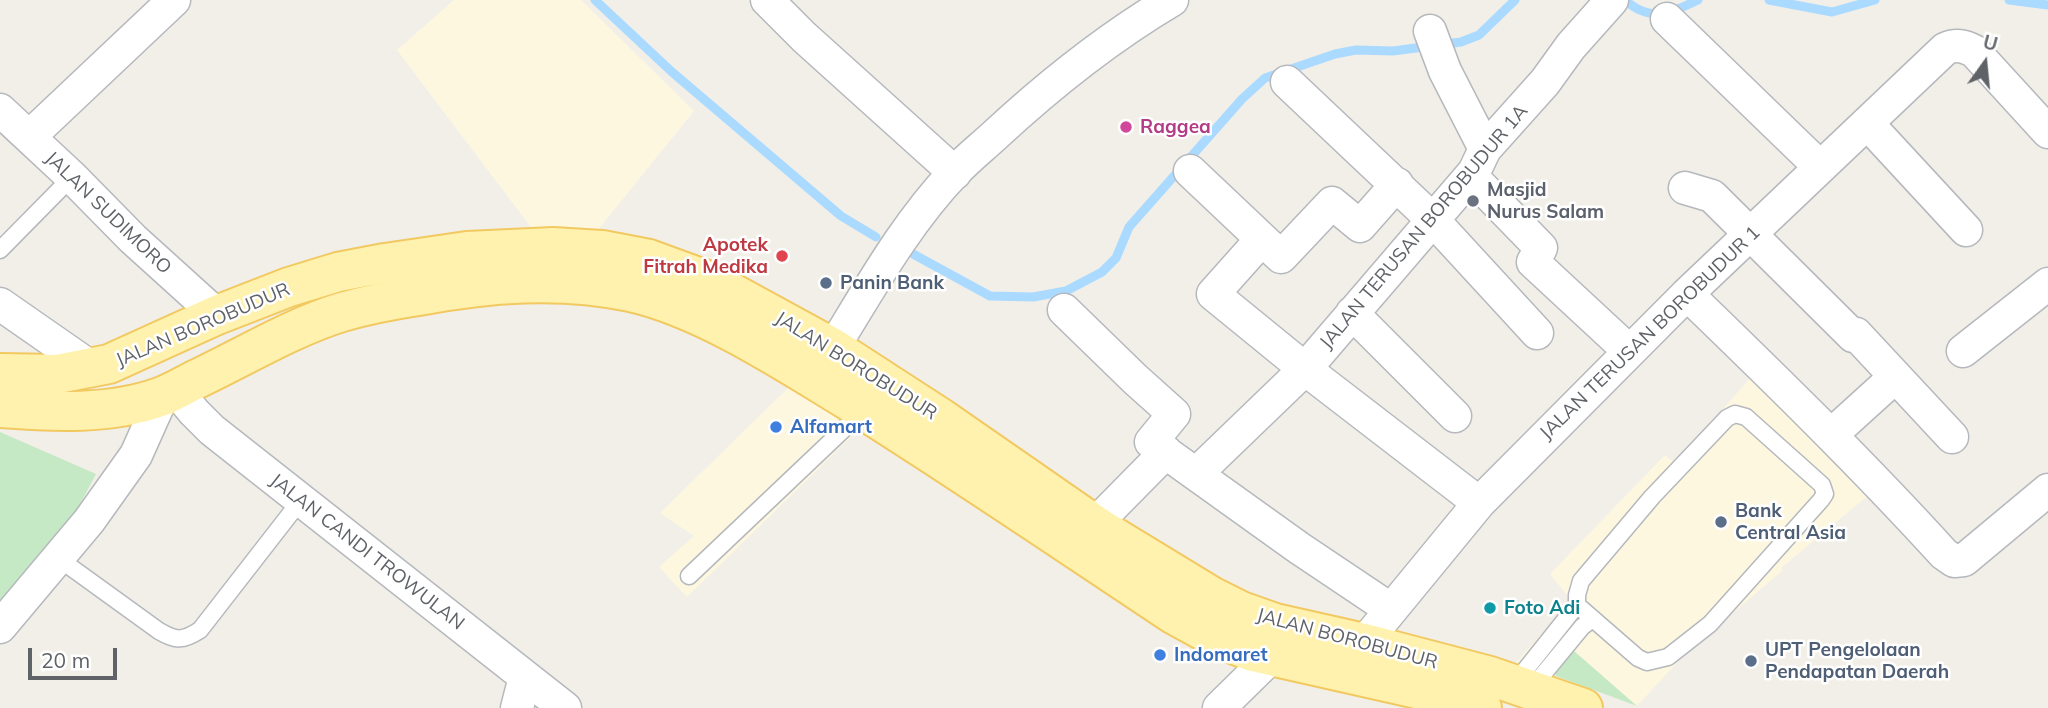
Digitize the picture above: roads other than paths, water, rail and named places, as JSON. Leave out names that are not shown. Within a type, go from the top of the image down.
[{"type":"main road","name":"JALAN BOROBUDUR","points":[[0,373],[57,374],[109,365],[217,315],[289,287],[338,272],[385,262],[467,251],[553,247],[602,250],[649,258],[712,282],[833,348],[1151,561],[1241,611],[1275,623],[1364,643],[1522,686],[1583,708]]},
{"type":"main road","name":"JALAN BOROBUDUR","points":[[0,408],[92,410],[126,405],[169,393],[292,332],[341,313],[470,286],[528,283],[588,285],[632,293],[699,317],[763,349],[864,410],[1174,614],[1215,637],[1271,657],[1417,689],[1482,708]]},
{"type":"street","points":[[29,137],[174,0]]},
{"type":"street","points":[[767,0],[954,173]]},
{"type":"street","points":[[833,348],[895,250],[954,173],[1042,92],[1137,21],[1172,0]]},
{"type":"street","name":"JALAN TERUSAN BOROBUDUR 1A","points":[[1196,474],[1305,369],[1433,220],[1571,46],[1612,0]]},
{"type":"street","points":[[1667,19],[1820,167]]},
{"type":"street","points":[[1434,42],[1478,163],[1541,248],[1533,262],[1629,351]]},
{"type":"street","name":"JALAN TERUSAN BOROBUDUR 1","points":[[1364,643],[1479,503],[1629,351],[1937,56],[1957,46],[1974,51],[2048,132]]},
{"type":"street","points":[[1287,82],[1433,220],[1537,333]]},
{"type":"street","name":"JALAN SUDIMORO","points":[[0,110],[133,239],[217,315]]},
{"type":"street","points":[[1867,123],[1966,230]]},
{"type":"street","points":[[1190,171],[1281,257],[1332,203],[1360,226],[1397,184]]},
{"type":"street","points":[[1685,188],[1712,196],[1853,335],[1856,334],[1952,437]]},
{"type":"street","points":[[1262,239],[1213,294],[1305,369],[1479,503]]},
{"type":"street","points":[[1963,351],[2048,284]]},
{"type":"street","points":[[1688,294],[1885,489],[1944,554],[1954,561],[1964,560],[2048,490]]},
{"type":"street","points":[[0,304],[92,368]]},
{"type":"street","points":[[1064,310],[1174,414],[1151,442],[1299,548],[1390,609]]},
{"type":"street","points":[[1352,313],[1455,416]]},
{"type":"street","points":[[1831,435],[1895,377]]},
{"type":"street","points":[[0,626],[94,513],[136,455],[169,393]]},
{"type":"street","name":"JALAN CANDI TROWULAN","points":[[169,393],[212,430],[525,677],[555,706]]},
{"type":"street","points":[[1095,524],[1166,452]]},
{"type":"street","points":[[1219,708],[1271,657]]},
{"type":"street","points":[[517,708],[525,677]]},
{"type":"lane","points":[[0,250],[72,177]]},
{"type":"lane","points":[[689,576],[864,410]]},
{"type":"lane","points":[[1522,686],[1577,605],[1581,581],[1652,497],[1727,418],[1735,414],[1746,417],[1822,485],[1825,494],[1821,500],[1736,596],[1710,624],[1668,657],[1655,662],[1638,659],[1577,605]]},
{"type":"lane","points":[[58,558],[172,639],[188,638],[200,630],[301,500]]},
{"type":"lane","points":[[1522,686],[1592,619]]},
{"type":"waterway","points":[[595,0],[672,72],[841,216],[876,237]]},
{"type":"waterway","points":[[913,254],[990,296],[1033,297],[1066,291],[1102,272],[1116,258],[1129,227],[1242,99],[1265,78],[1335,54],[1356,50],[1393,51],[1461,42],[1479,35],[1515,0]]},
{"type":"waterway","points":[[1625,0],[1643,12],[1652,14],[1670,12],[1698,0]]},
{"type":"waterway","points":[[1769,0],[1832,12],[1875,0]]},
{"type":"waterway","points":[[2009,0],[2048,5]]},
{"type":"place","name":"Raggea","points":[[1126,127]]},
{"type":"place","name":"Masjid Nurus Salam","points":[[1473,201]]},
{"type":"place","name":"Apotek Fitrah Medika","points":[[782,256]]},
{"type":"place","name":"Panin Bank","points":[[826,283]]},
{"type":"place","name":"Alfamart","points":[[776,427]]},
{"type":"place","name":"Bank Central Asia","points":[[1721,522]]},
{"type":"place","name":"Foto Adi","points":[[1490,608]]},
{"type":"place","name":"Indomaret","points":[[1160,655]]},
{"type":"place","name":"UPT Pengelolaan Pendapatan Daerah","points":[[1751,661]]}]
